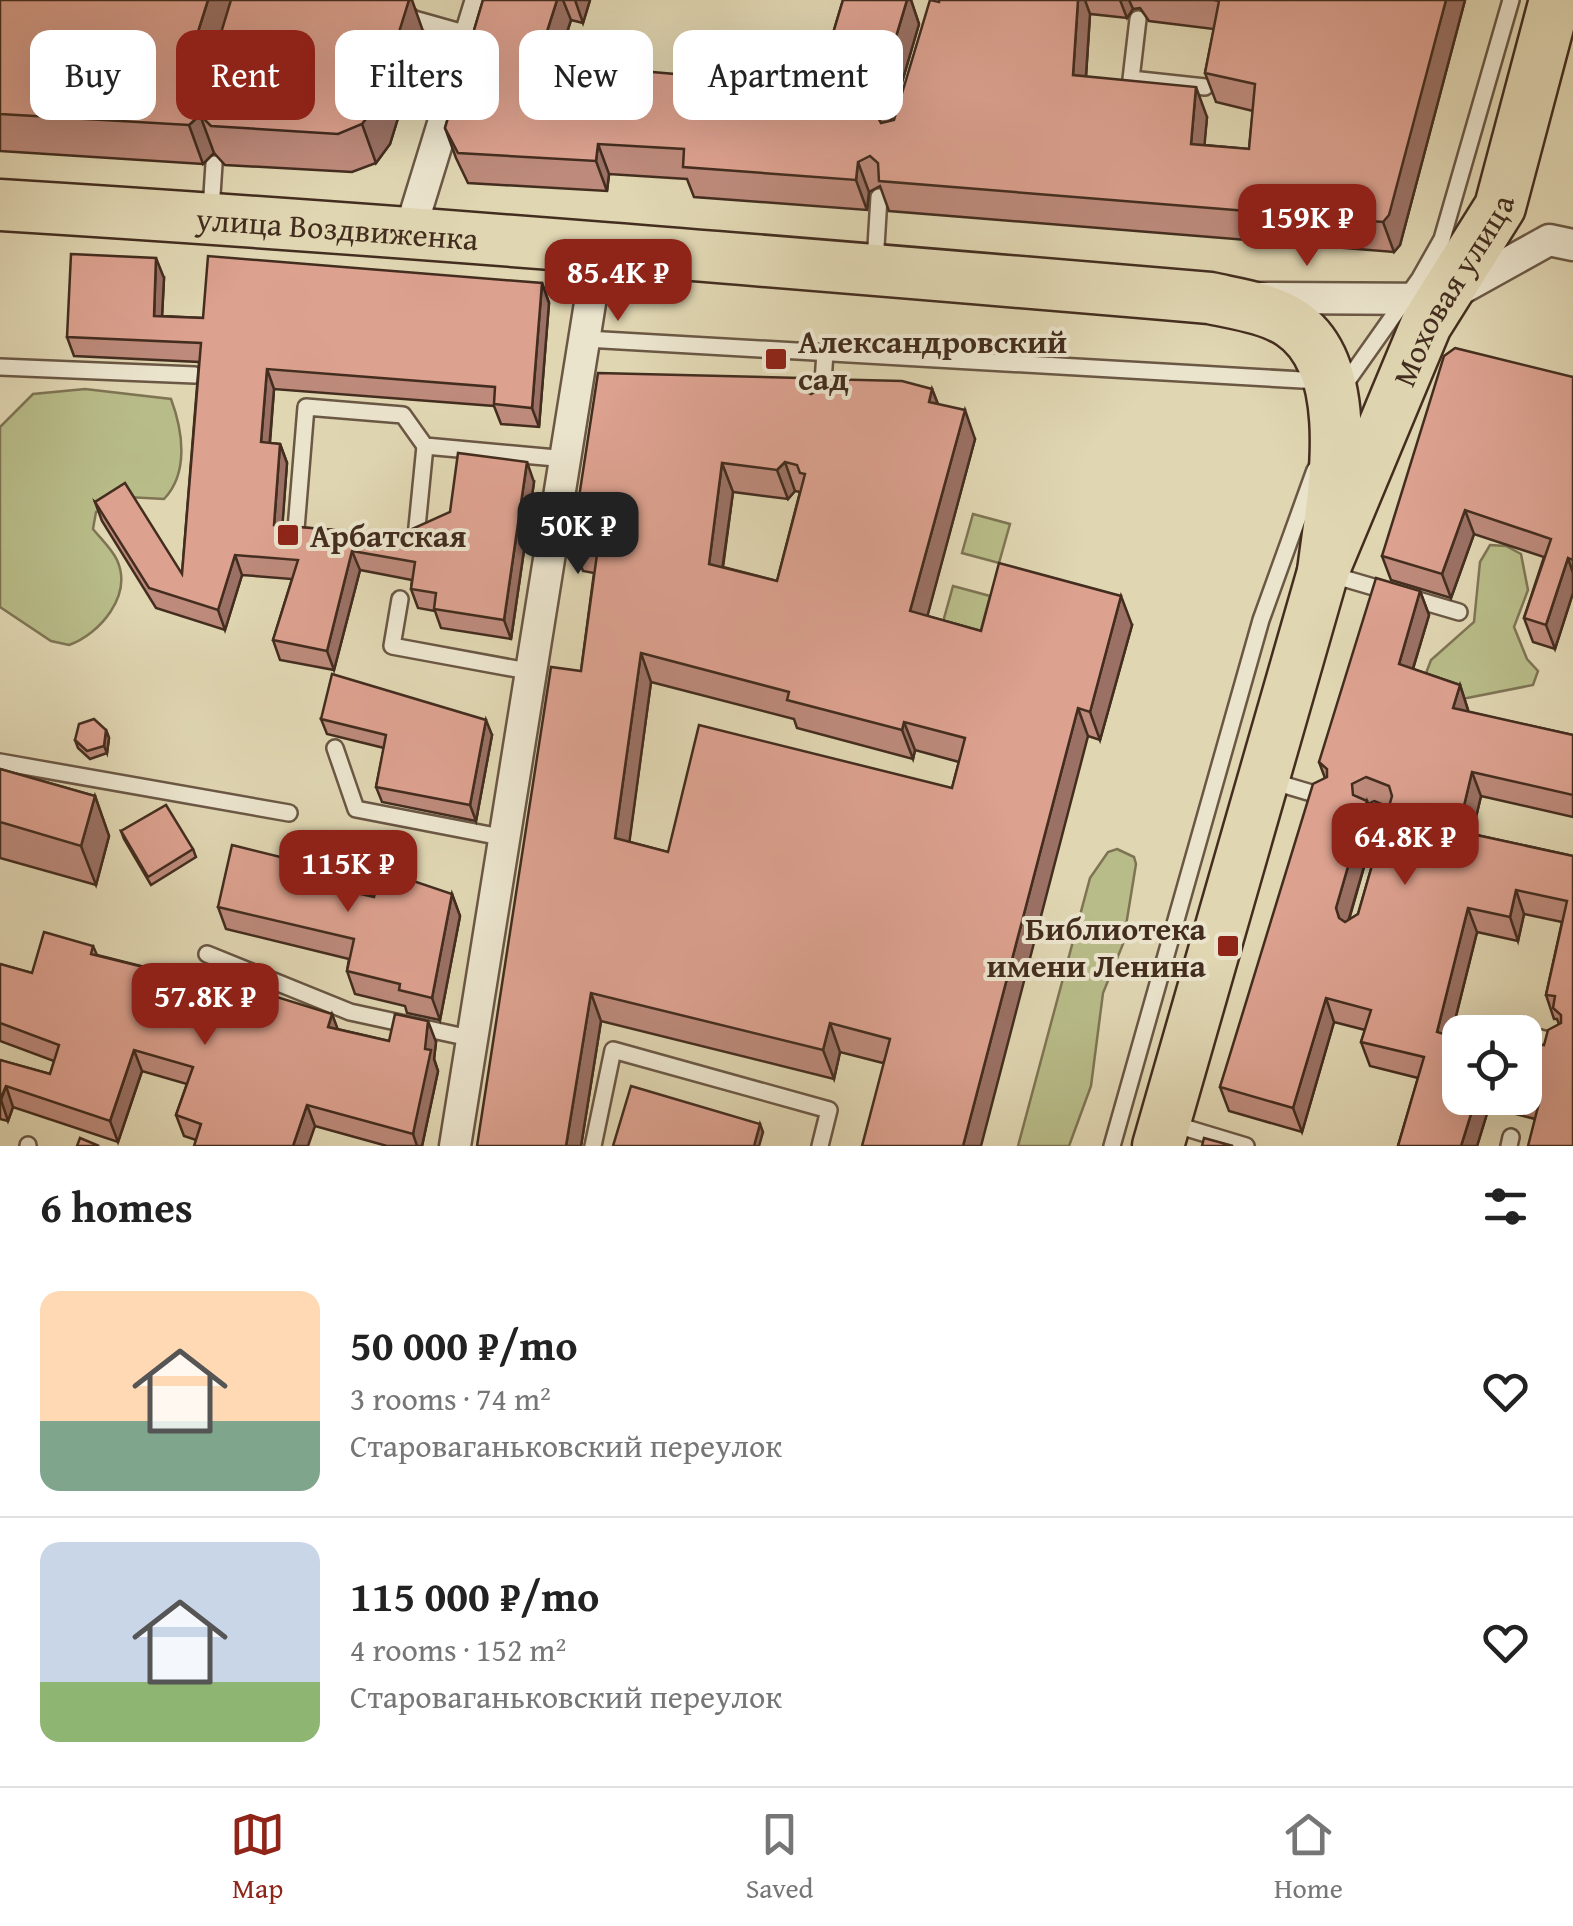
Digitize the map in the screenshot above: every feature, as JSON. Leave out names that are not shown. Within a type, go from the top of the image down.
[{"type":"main road","name":"Моховая улица","points":[[1162,1134],[1322,572],[1426,326],[1422,300],[1500,207],[1555,0]]},
{"type":"main road","name":"улица Воздвиженка","points":[[0,205],[410,232],[1210,298],[1260,309],[1290,322],[1312,341],[1332,398]]},
{"type":"main road","name":"Моховая улица","points":[[1322,572],[1332,398]]},
{"type":"street","points":[[473,30],[481,0]]},
{"type":"street","points":[[410,232],[445,120]]},
{"type":"street","name":"улица Воздвиженка","points":[[1210,298],[1422,300],[1549,240],[1573,245]]},
{"type":"street","points":[[455,1146],[599,247]]},
{"type":"lane","points":[[389,0],[414,19],[451,30]]},
{"type":"lane","points":[[1112,1146],[1261,620],[1332,398],[1422,300],[1511,0]]},
{"type":"lane","points":[[1138,19],[1131,79],[1205,88]]},
{"type":"lane","points":[[210,218],[214,164]]},
{"type":"lane","points":[[874,269],[880,197]]},
{"type":"lane","points":[[586,339],[824,352],[1332,398]]},
{"type":"lane","points":[[821,412],[824,352]]},
{"type":"lane","points":[[0,367],[195,374]]},
{"type":"lane","points":[[296,530],[306,407],[404,415],[425,446],[416,537]]},
{"type":"lane","points":[[425,446],[567,459]]},
{"type":"lane","points":[[1322,572],[1459,612]]},
{"type":"lane","points":[[400,599],[392,646],[532,672]]},
{"type":"lane","points":[[335,748],[356,809],[506,838]]},
{"type":"lane","points":[[0,762],[289,814]]},
{"type":"lane","points":[[1263,779],[1324,797]]},
{"type":"lane","points":[[1371,812],[1390,818],[1380,851]]},
{"type":"lane","points":[[207,954],[350,1012],[474,1039]]},
{"type":"lane","points":[[1542,1038],[1559,1042]]},
{"type":"lane","points":[[592,1146],[613,1050],[829,1110],[820,1146]]},
{"type":"lane","points":[[1162,1134],[1246,1146]]},
{"type":"green space","points":[[85,389],[171,399],[181,451],[177,477],[164,499],[127,497],[96,512],[93,529],[117,560],[121,586],[111,612],[92,632],[69,645],[51,641],[0,607],[0,427],[33,394]]},
{"type":"green space","points":[[973,514],[1010,524],[999,563],[962,553]]},
{"type":"green space","points":[[1490,545],[1506,546],[1521,554],[1528,590],[1514,627],[1527,659],[1538,671],[1533,685],[1447,702],[1409,718],[1431,660],[1474,622],[1480,562]]},
{"type":"green space","points":[[953,586],[990,596],[980,633],[943,622]]},
{"type":"green space","points":[[1117,849],[1134,857],[1136,864],[1123,944],[1103,993],[1091,1086],[1069,1146],[1018,1146],[1090,878],[1108,852]]},
{"type":"building","points":[[0,0],[208,0],[199,30],[176,30],[176,120],[194,120],[189,125],[103,120],[156,120],[156,30],[30,30],[30,116],[0,114]]},
{"type":"building","points":[[231,0],[409,0],[400,30],[335,30],[335,120],[365,120],[362,124],[338,134],[211,126],[205,120],[315,120],[315,30],[222,30]]},
{"type":"building","points":[[483,0],[557,0],[547,30],[519,30],[519,120],[653,120],[653,72],[673,74],[673,120],[881,123],[903,120],[903,90],[930,0],[1078,0],[1073,75],[1196,87],[1191,144],[1249,149],[1255,84],[1205,73],[1219,1],[1214,0],[1446,0],[1389,215],[1383,222],[879,181],[878,163],[870,156],[858,162],[856,180],[683,167],[684,149],[598,144],[596,161],[458,153],[445,128],[447,120],[499,120],[499,30],[474,30]]},
{"type":"building","points":[[843,0],[907,0],[898,30],[834,30]]},
{"type":"building","points":[[71,254],[156,258],[154,316],[203,318],[208,256],[542,283],[532,408],[494,404],[495,387],[267,369],[261,442],[280,444],[274,525],[399,535],[450,512],[458,453],[527,462],[504,620],[434,609],[436,593],[411,589],[415,562],[352,551],[327,651],[273,640],[298,560],[235,555],[218,610],[149,588],[95,502],[125,483],[182,574],[201,343],[67,337]]},
{"type":"building","points":[[1455,348],[1573,377],[1573,560],[1568,558],[1546,625],[1524,618],[1551,539],[1465,510],[1442,574],[1382,556],[1444,356]]},
{"type":"building","points":[[598,373],[800,378],[801,389],[811,394],[819,390],[822,379],[902,381],[932,389],[929,402],[965,410],[910,611],[981,631],[999,563],[1121,596],[1090,712],[1078,708],[963,1146],[862,1146],[890,1039],[830,1023],[823,1050],[591,993],[566,1146],[477,1146],[551,667],[581,671],[598,547],[572,543]],"holes":[[[785,462],[797,465],[800,473],[805,474],[777,581],[709,564],[722,463],[777,470]],[[641,653],[789,692],[787,700],[902,730],[904,722],[965,738],[952,788],[699,725],[668,852],[615,838]]]},
{"type":"building","points":[[1376,578],[1420,591],[1399,664],[1460,685],[1453,708],[1573,735],[1573,795],[1472,772],[1458,831],[1573,856],[1573,1146],[1528,1146],[1536,1115],[1542,1115],[1542,1045],[1548,1030],[1561,1023],[1561,1015],[1553,1008],[1555,996],[1546,995],[1567,901],[1516,890],[1510,917],[1468,908],[1437,1032],[1442,1034],[1442,1115],[1471,1115],[1461,1146],[1398,1146],[1424,1057],[1361,1042],[1371,1010],[1326,998],[1293,1108],[1220,1087],[1313,784],[1327,777],[1327,769],[1319,762]],"holes":[[[1366,777],[1389,786],[1392,796],[1358,914],[1345,922],[1336,908],[1367,801],[1353,795],[1352,784]]]},
{"type":"building","points":[[332,674],[486,720],[470,805],[376,787],[386,735],[321,719]]},
{"type":"building","points":[[94,719],[106,730],[104,746],[87,751],[75,740],[79,724]]},
{"type":"building","points":[[0,769],[95,796],[81,846],[0,822]]},
{"type":"building","points":[[166,805],[193,849],[148,877],[121,831]]},
{"type":"building","points":[[232,845],[325,868],[321,885],[374,897],[381,870],[452,894],[432,998],[399,990],[400,984],[347,971],[354,939],[218,907]]},
{"type":"building","points":[[44,932],[93,946],[91,954],[196,980],[199,973],[332,1014],[328,1027],[389,1041],[395,1014],[428,1021],[425,1049],[431,1050],[413,1134],[307,1105],[293,1146],[194,1146],[201,1124],[176,1115],[193,1067],[134,1050],[110,1121],[6,1086],[0,1100],[0,1060],[50,1074],[59,1045],[0,1023],[0,964],[32,973]]},
{"type":"building","points":[[631,1086],[760,1124],[754,1146],[613,1146]]},
{"type":"building","points":[[80,1138],[99,1146],[77,1146]]},
{"type":"building","points":[[1204,1138],[1233,1146],[1202,1146]]},
{"type":"place","name":"Александровский сад","points":[[776,359]]},
{"type":"place","name":"Арбатская","points":[[288,535]]},
{"type":"place","name":"Библиотека имени Ленина","points":[[1228,946]]}]
